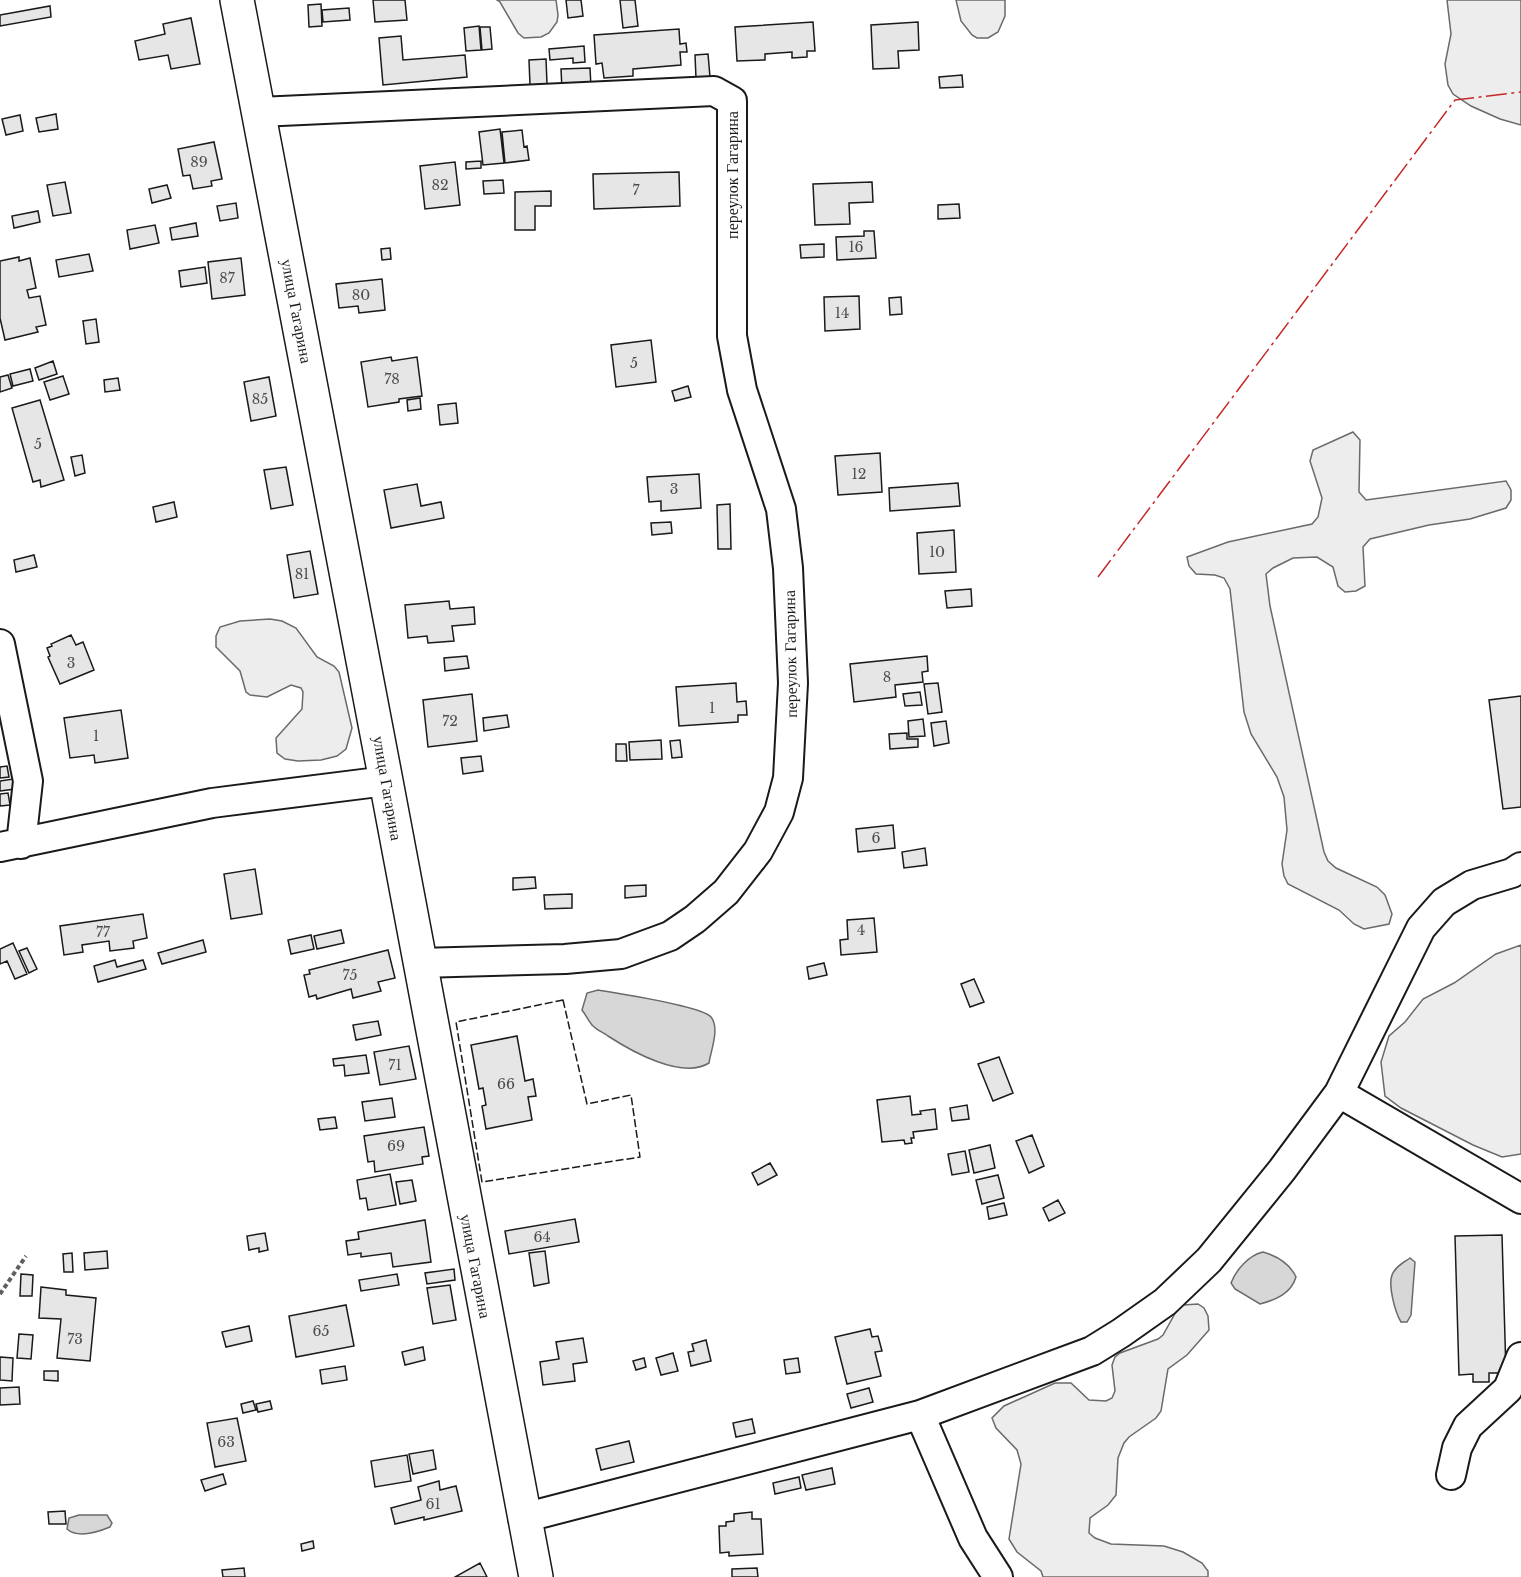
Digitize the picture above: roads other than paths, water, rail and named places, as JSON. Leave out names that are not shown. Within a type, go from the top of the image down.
[{"type":"main road","name":"улица Гагарина","points":[[237,0],[536,1577]]},
{"type":"street","name":"переулок Гагарина","points":[[259,112],[714,91],[732,101],[732,336],[742,390],[781,509],[788,568],[793,683],[788,778],[779,812],[758,851],[726,892],[695,919],[669,936],[621,954],[565,959],[419,963]]},
{"type":"street","points":[[0,644],[28,781],[10,845],[212,803],[386,781]]},
{"type":"street","points":[[523,1518],[920,1415],[1092,1351],[1121,1333],[1165,1302],[1209,1260],[1282,1170],[1339,1093],[1421,928],[1444,902],[1472,885],[1512,873],[1521,867]]},
{"type":"street","points":[[1339,1093],[1521,1199]]},
{"type":"street","points":[[1451,1475],[1457,1448],[1468,1426],[1508,1389],[1521,1357]]},
{"type":"street","points":[[920,1415],[973,1538],[998,1577]]}]
